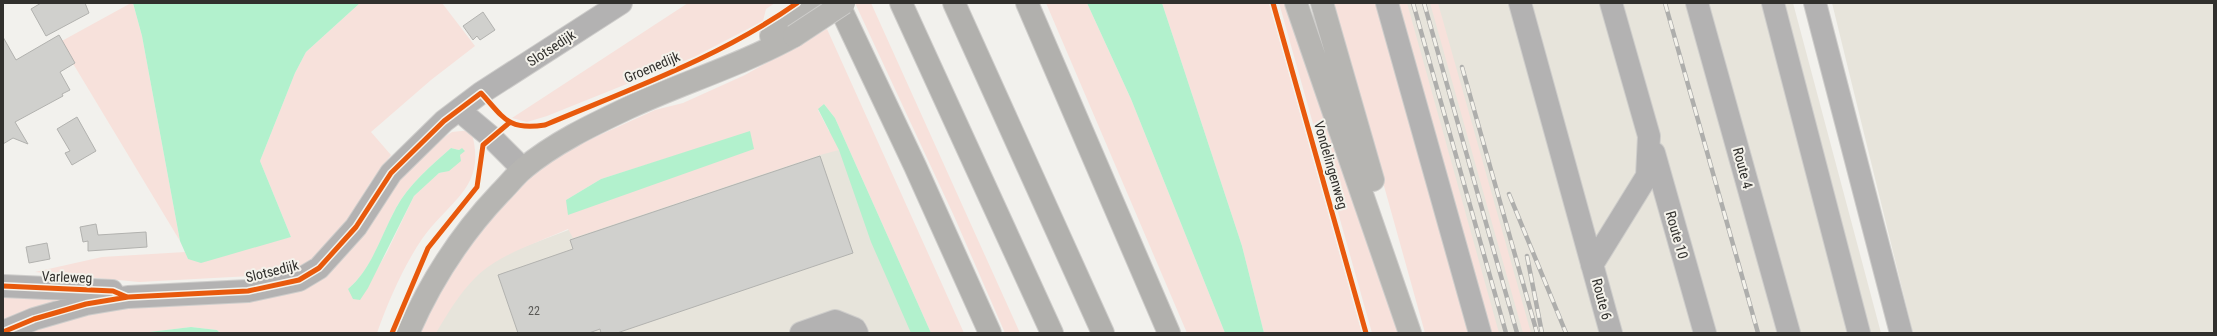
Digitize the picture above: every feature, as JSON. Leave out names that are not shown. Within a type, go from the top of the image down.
[{"type":"highway","points":[[838,3],[915,166],[990,333]]},
{"type":"highway","points":[[901,3],[1052,333]]},
{"type":"highway","points":[[954,3],[1103,333]]},
{"type":"highway","points":[[1027,3],[1169,333]]},
{"type":"main road","name":"Groenedijk","points":[[408,333],[423,299],[446,260],[482,212],[523,169],[563,142],[615,115],[739,61],[769,50],[819,3]]},
{"type":"main road","name":"Groenedijk","points":[[791,30],[844,3]]},
{"type":"main road","name":"Vondelingenweg","points":[[1296,3],[1410,333]]},
{"type":"main road","points":[[1322,3],[1415,321],[1417,333]]},
{"type":"street","name":"Slotsedijk","points":[[3,332],[34,319],[86,304],[128,298],[248,291],[299,280],[320,268],[356,227],[392,173],[444,121],[460,111],[480,93],[621,3]]},
{"type":"street","points":[[1387,3],[1480,333]]},
{"type":"street","name":"Route 6","points":[[1520,3],[1611,333]]},
{"type":"street","name":"Route 10","points":[[1611,3],[1705,333]]},
{"type":"street","name":"Route 4","points":[[1697,3],[1789,333]]},
{"type":"street","points":[[1773,3],[1859,333]]},
{"type":"street","points":[[1815,3],[1901,333]]},
{"type":"street","points":[[460,111],[491,137],[523,169]]},
{"type":"street","points":[[1592,264],[1647,176],[1649,136]]},
{"type":"street","name":"Varleweg","points":[[3,286],[113,291],[128,298]]},
{"type":"street","points":[[801,333],[835,321],[855,329],[857,333]]},
{"type":"shaded area","points":[[133,3],[142,36],[180,241],[60,42]]},
{"type":"shaded area","points":[[133,3],[360,3],[306,52],[295,73],[260,161],[291,237],[201,263],[188,259],[180,241],[142,36]]},
{"type":"shaded area","points":[[360,3],[442,3],[475,46],[431,80],[371,132],[391,155],[370,183],[343,229],[322,253],[305,265],[269,275],[139,282],[35,272],[102,257],[185,252],[188,259],[291,237],[260,161],[295,73],[306,52]]},
{"type":"shaded area","points":[[688,3],[775,3],[766,9],[763,21],[694,57],[547,116],[527,122],[512,118]]},
{"type":"shaded area","points":[[855,3],[871,3],[1020,333],[1005,333],[954,216]]},
{"type":"shaded area","points":[[1046,3],[1087,3],[1131,99],[1225,333],[1187,333]]},
{"type":"shaded area","points":[[1087,3],[1162,3],[1242,246],[1264,333],[1225,333],[1131,99]]},
{"type":"shaded area","points":[[1162,3],[1269,3],[1362,333],[1264,333],[1242,246]]},
{"type":"shaded area","points":[[1279,3],[1288,3],[1402,333],[1372,333]]},
{"type":"shaded area","points":[[1333,3],[1383,3],[1477,333],[1425,333]]},
{"type":"shaded area","points":[[1392,3],[1407,3],[1499,333],[1484,333]]},
{"type":"shaded area","points":[[1395,3],[1793,3],[1881,333],[1487,333]]},
{"type":"shaded area","points":[[1430,3],[1438,3],[1531,333],[1523,333]]},
{"type":"shaded area","points":[[1832,3],[2214,3],[2214,333],[1913,333]]},
{"type":"shaded area","points":[[827,29],[964,333],[931,333],[835,118],[824,104],[818,110],[839,150],[820,155],[573,238],[568,229],[532,244],[495,262],[475,278],[449,311],[436,333],[420,333],[427,315],[461,256],[522,182],[560,153],[655,110],[683,103],[745,75]],"holes":[[[750,132],[583,209],[566,200],[601,179]]]},
{"type":"shaded area","points":[[824,104],[835,118],[931,333],[911,333],[871,242],[839,150],[818,109]]},
{"type":"shaded area","points":[[836,129],[920,333],[431,333],[472,277],[497,257]]},
{"type":"shaded area","points":[[471,130],[475,150],[475,166],[471,179],[464,191],[422,239],[408,261],[396,285],[377,333],[220,333],[217,330],[191,327],[141,333],[14,333],[54,316],[287,290],[437,142],[452,132]],"holes":[[[451,148],[459,150],[462,148],[460,155],[444,172],[439,173],[414,196],[387,252],[359,300],[348,289],[364,272],[370,262],[401,199],[421,176]]]},
{"type":"shaded area","points":[[750,131],[754,149],[568,215],[566,200],[601,179]]},
{"type":"shaded area","points":[[451,148],[459,150],[462,148],[465,151],[460,155],[461,161],[449,171],[439,173],[414,196],[368,288],[360,300],[353,299],[348,289],[364,272],[370,262],[401,199],[421,176]]},
{"type":"shaded area","points":[[12,293],[103,294],[3,325],[3,297]]},
{"type":"shaded area","points":[[191,327],[217,330],[220,333],[141,333]]},
{"type":"building","points":[[41,3],[85,3],[89,13],[46,36],[31,9]]},
{"type":"building","points":[[483,12],[495,30],[480,40],[477,36],[473,40],[463,26]]},
{"type":"building","points":[[59,35],[75,63],[60,72],[70,90],[62,94],[63,96],[15,122],[28,144],[13,138],[3,144],[3,37],[16,60]]},
{"type":"building","points":[[77,117],[96,151],[72,165],[65,153],[70,151],[57,129]]},
{"type":"building","points":[[820,156],[853,253],[617,333],[601,333],[600,329],[589,333],[518,333],[498,275],[573,249],[570,240]]},
{"type":"building","points":[[96,224],[98,235],[146,232],[147,247],[88,251],[88,241],[83,242],[80,227]]},
{"type":"building","points":[[47,243],[50,259],[29,263],[26,247]]},
{"type":"railway","points":[[1413,3],[1506,333]]},
{"type":"railway","points":[[1424,3],[1517,333]]},
{"type":"railway","points":[[1665,3],[1758,333]]},
{"type":"railway","points":[[1462,67],[1537,333]]},
{"type":"railway","points":[[1509,194],[1566,333]]},
{"type":"railway","points":[[1527,256],[1542,333]]},
{"type":"cycle path","points":[[3,332],[34,319],[86,304],[128,297],[248,291],[299,280],[319,268],[356,227],[391,173],[444,121],[481,93],[508,121],[523,126],[545,125],[642,85],[706,56],[738,40],[797,3]]},
{"type":"cycle path","points":[[1273,3],[1366,333]]},
{"type":"cycle path","points":[[392,333],[428,248],[477,187],[483,145],[509,123]]},
{"type":"cycle path","points":[[3,286],[113,291],[127,297]]}]
